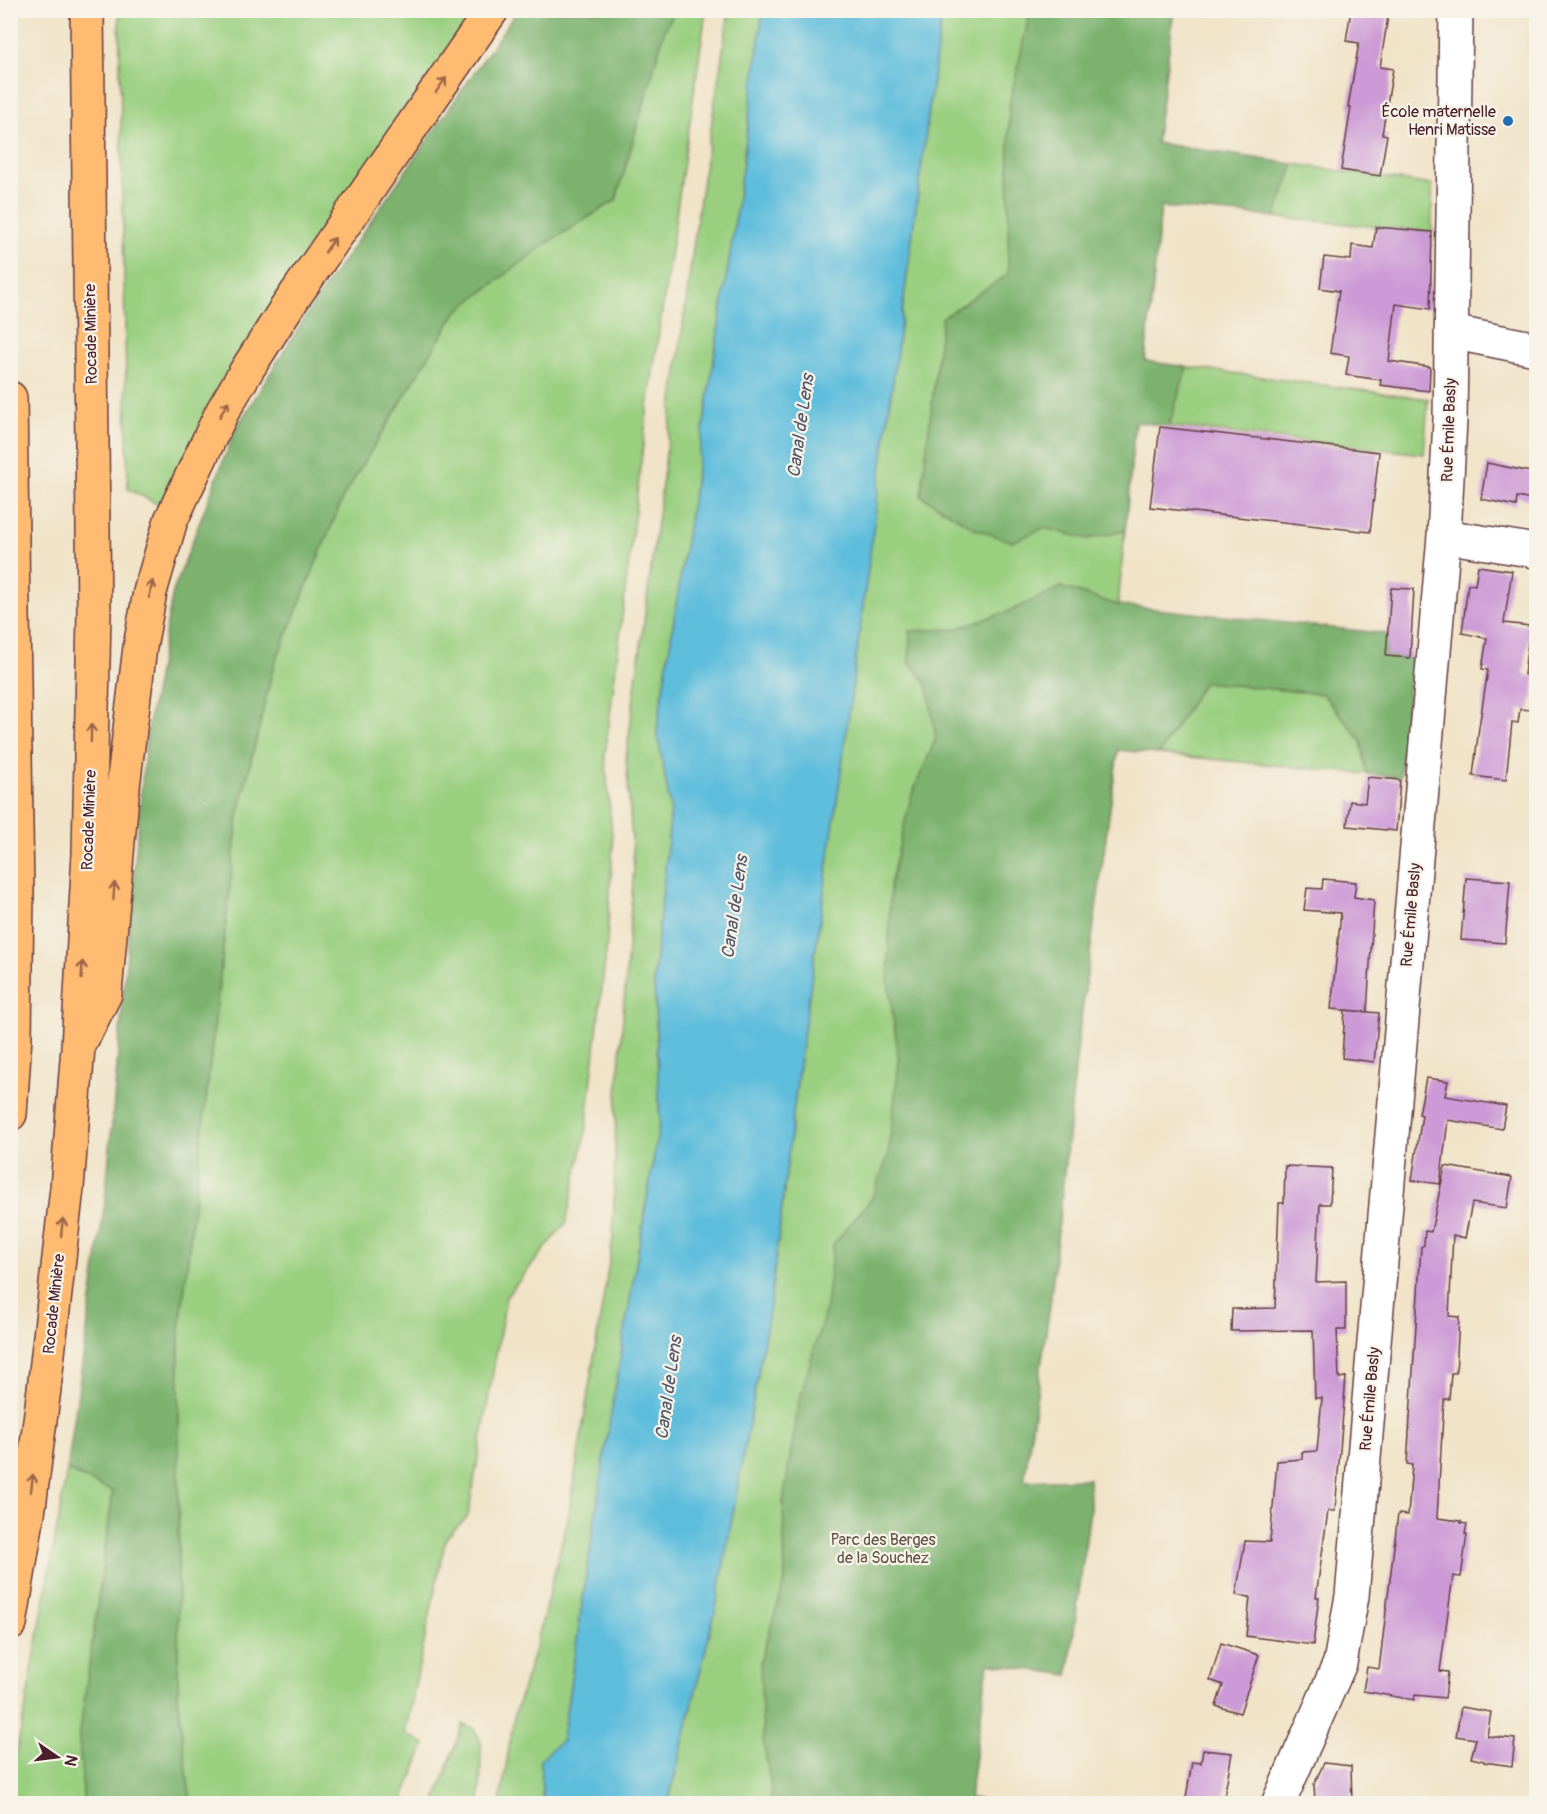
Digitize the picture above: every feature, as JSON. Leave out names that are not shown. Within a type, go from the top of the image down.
[{"type":"highway","name":"Rocade Minière","points":[[10,1624],[29,1507],[67,1188],[89,853],[94,614],[87,10]]},
{"type":"highway","points":[[78,1047],[105,994],[122,795],[139,658],[150,592],[171,520],[222,412],[248,368],[298,291],[492,10]]},
{"type":"highway","points":[[10,398],[17,895],[10,1114]]},
{"type":"street","name":"Rue Émile Basly","points":[[1278,1803],[1340,1663],[1352,1596],[1444,536],[1450,420],[1456,10]]},
{"type":"street","points":[[1451,332],[1536,348]]},
{"type":"street","points":[[1444,536],[1536,551]]},
{"type":"green space","points":[[119,11],[479,11],[165,508],[128,489]]},
{"type":"green space","points":[[517,11],[675,11],[665,29],[616,200],[547,243],[456,312],[344,495],[273,668],[238,816],[179,1337],[178,1703],[191,1803],[84,1803],[79,1739],[113,1492],[67,1470],[105,1202],[146,737],[173,592],[235,430],[314,303]]},
{"type":"green space","points":[[675,11],[706,11],[647,413],[605,756],[613,845],[607,942],[586,1131],[566,1223],[506,1297],[468,1516],[446,1538],[405,1733],[425,1744],[402,1803],[191,1804],[178,1703],[179,1337],[238,816],[273,668],[344,495],[456,312],[547,243],[616,200],[665,29]]},
{"type":"green space","points":[[729,11],[763,11],[735,222],[657,730],[671,811],[654,977],[660,1121],[606,1444],[562,1740],[540,1760],[543,1803],[500,1804],[514,1717],[536,1646],[568,1518],[613,1238],[616,1110],[634,868],[626,758],[698,211]]},
{"type":"green space","name":"Parc des Berges de la Souchez","points":[[942,11],[1174,11],[1156,143],[1161,206],[1145,362],[1135,422],[1118,605],[1118,750],[1079,1032],[1050,1305],[1024,1481],[1089,1479],[1090,1508],[1068,1675],[988,1663],[969,1798],[1005,1803],[668,1804],[716,1607],[770,1306],[798,1072],[840,779]]},
{"type":"green space","points":[[1030,11],[1174,11],[1156,143],[1294,164],[1275,217],[1161,207],[1145,361],[1187,367],[1169,426],[1135,422],[1125,531],[1088,539],[1044,528],[1012,542],[976,529],[921,496],[942,318],[1008,274],[1009,106]]},
{"type":"green space","points":[[1294,164],[1432,185],[1432,232],[1275,217]]},
{"type":"green space","points":[[1187,367],[1428,399],[1424,454],[1169,426]]},
{"type":"green space","points":[[1061,587],[1118,605],[1388,634],[1386,655],[1412,659],[1400,777],[1367,774],[1361,740],[1323,694],[1204,682],[1159,754],[1118,750],[1079,1032],[1050,1305],[1024,1481],[1089,1479],[1090,1508],[1068,1675],[988,1663],[969,1798],[1005,1803],[770,1803],[771,1788],[763,1740],[760,1662],[785,1580],[783,1502],[799,1401],[826,1308],[833,1245],[872,1198],[888,1156],[899,1061],[888,981],[890,885],[911,797],[936,738],[927,684],[909,662],[910,631],[955,629],[1012,610]]},
{"type":"green space","points":[[1204,682],[1323,694],[1361,740],[1367,774],[1159,754]]},
{"type":"green space","points":[[67,1470],[113,1492],[79,1739],[84,1803],[11,1804],[11,1776],[25,1711]]},
{"type":"green space","points":[[463,1724],[474,1729],[481,1742],[480,1803],[435,1803]]},
{"type":"water","name":"Canal de Lens","points":[[763,11],[942,11],[840,779],[798,1072],[770,1306],[716,1607],[668,1803],[543,1803],[540,1760],[562,1740],[606,1444],[660,1121],[654,977],[671,811],[657,730],[735,222]]},
{"type":"building","points":[[1351,10],[1389,10],[1380,67],[1393,69],[1382,134],[1387,135],[1380,176],[1341,170],[1351,107],[1348,107],[1359,43],[1346,41]]},
{"type":"building","points":[[1376,227],[1432,232],[1430,309],[1396,304],[1389,361],[1430,367],[1429,391],[1380,385],[1381,380],[1346,375],[1349,356],[1330,353],[1339,291],[1320,288],[1324,257],[1351,260],[1352,245],[1373,248]]},
{"type":"building","points":[[1160,427],[1379,452],[1370,532],[1150,507]]},
{"type":"building","points":[[1487,463],[1536,473],[1536,501],[1517,497],[1516,506],[1481,499]]},
{"type":"building","points":[[1478,566],[1512,571],[1504,623],[1530,626],[1524,675],[1536,677],[1530,710],[1520,709],[1518,723],[1512,722],[1506,780],[1473,776],[1488,670],[1482,669],[1487,638],[1462,633],[1468,584],[1475,585]]},
{"type":"building","points":[[1391,588],[1414,589],[1410,658],[1386,656]]},
{"type":"building","points":[[1368,777],[1400,780],[1396,831],[1347,826],[1350,801],[1365,803]]},
{"type":"building","points":[[1466,878],[1510,881],[1505,943],[1461,940]]},
{"type":"building","points":[[1323,879],[1356,882],[1354,897],[1374,900],[1367,1012],[1331,1009],[1341,913],[1304,910],[1307,888],[1322,889]]},
{"type":"building","points":[[1345,1010],[1379,1013],[1374,1062],[1342,1058]]},
{"type":"building","points":[[1426,1078],[1448,1081],[1445,1096],[1506,1106],[1502,1129],[1448,1120],[1440,1184],[1412,1180],[1422,1115],[1419,1114]]},
{"type":"building","points":[[1285,1166],[1332,1168],[1330,1204],[1320,1204],[1316,1282],[1346,1281],[1346,1330],[1337,1330],[1339,1378],[1346,1377],[1335,1511],[1328,1511],[1316,1597],[1319,1597],[1313,1645],[1246,1636],[1250,1597],[1236,1595],[1245,1541],[1270,1542],[1277,1461],[1302,1459],[1302,1452],[1317,1451],[1322,1398],[1315,1398],[1313,1330],[1231,1331],[1232,1309],[1275,1308],[1279,1203],[1284,1203]]},
{"type":"building","points":[[1445,1166],[1512,1177],[1507,1208],[1472,1203],[1465,1238],[1453,1235],[1449,1316],[1459,1317],[1456,1373],[1451,1373],[1449,1399],[1444,1399],[1437,1518],[1467,1524],[1465,1534],[1467,1534],[1461,1577],[1453,1576],[1440,1671],[1448,1672],[1445,1698],[1415,1695],[1414,1700],[1363,1691],[1367,1667],[1379,1669],[1398,1514],[1408,1515],[1412,1465],[1407,1464],[1421,1247],[1424,1245],[1425,1231],[1431,1232]]},
{"type":"building","points":[[1221,1643],[1259,1655],[1240,1713],[1216,1706],[1223,1685],[1210,1680]]},
{"type":"building","points":[[1461,1707],[1491,1712],[1487,1736],[1515,1739],[1512,1766],[1471,1758],[1476,1739],[1456,1736]]},
{"type":"building","points":[[1203,1750],[1232,1753],[1223,1803],[1185,1803],[1192,1762],[1201,1763]]},
{"type":"building","points":[[1324,1763],[1351,1766],[1352,1803],[1315,1803],[1314,1784]]},
{"type":"place","name":"École maternelle Henri Matisse","points":[[1508,121]]}]
